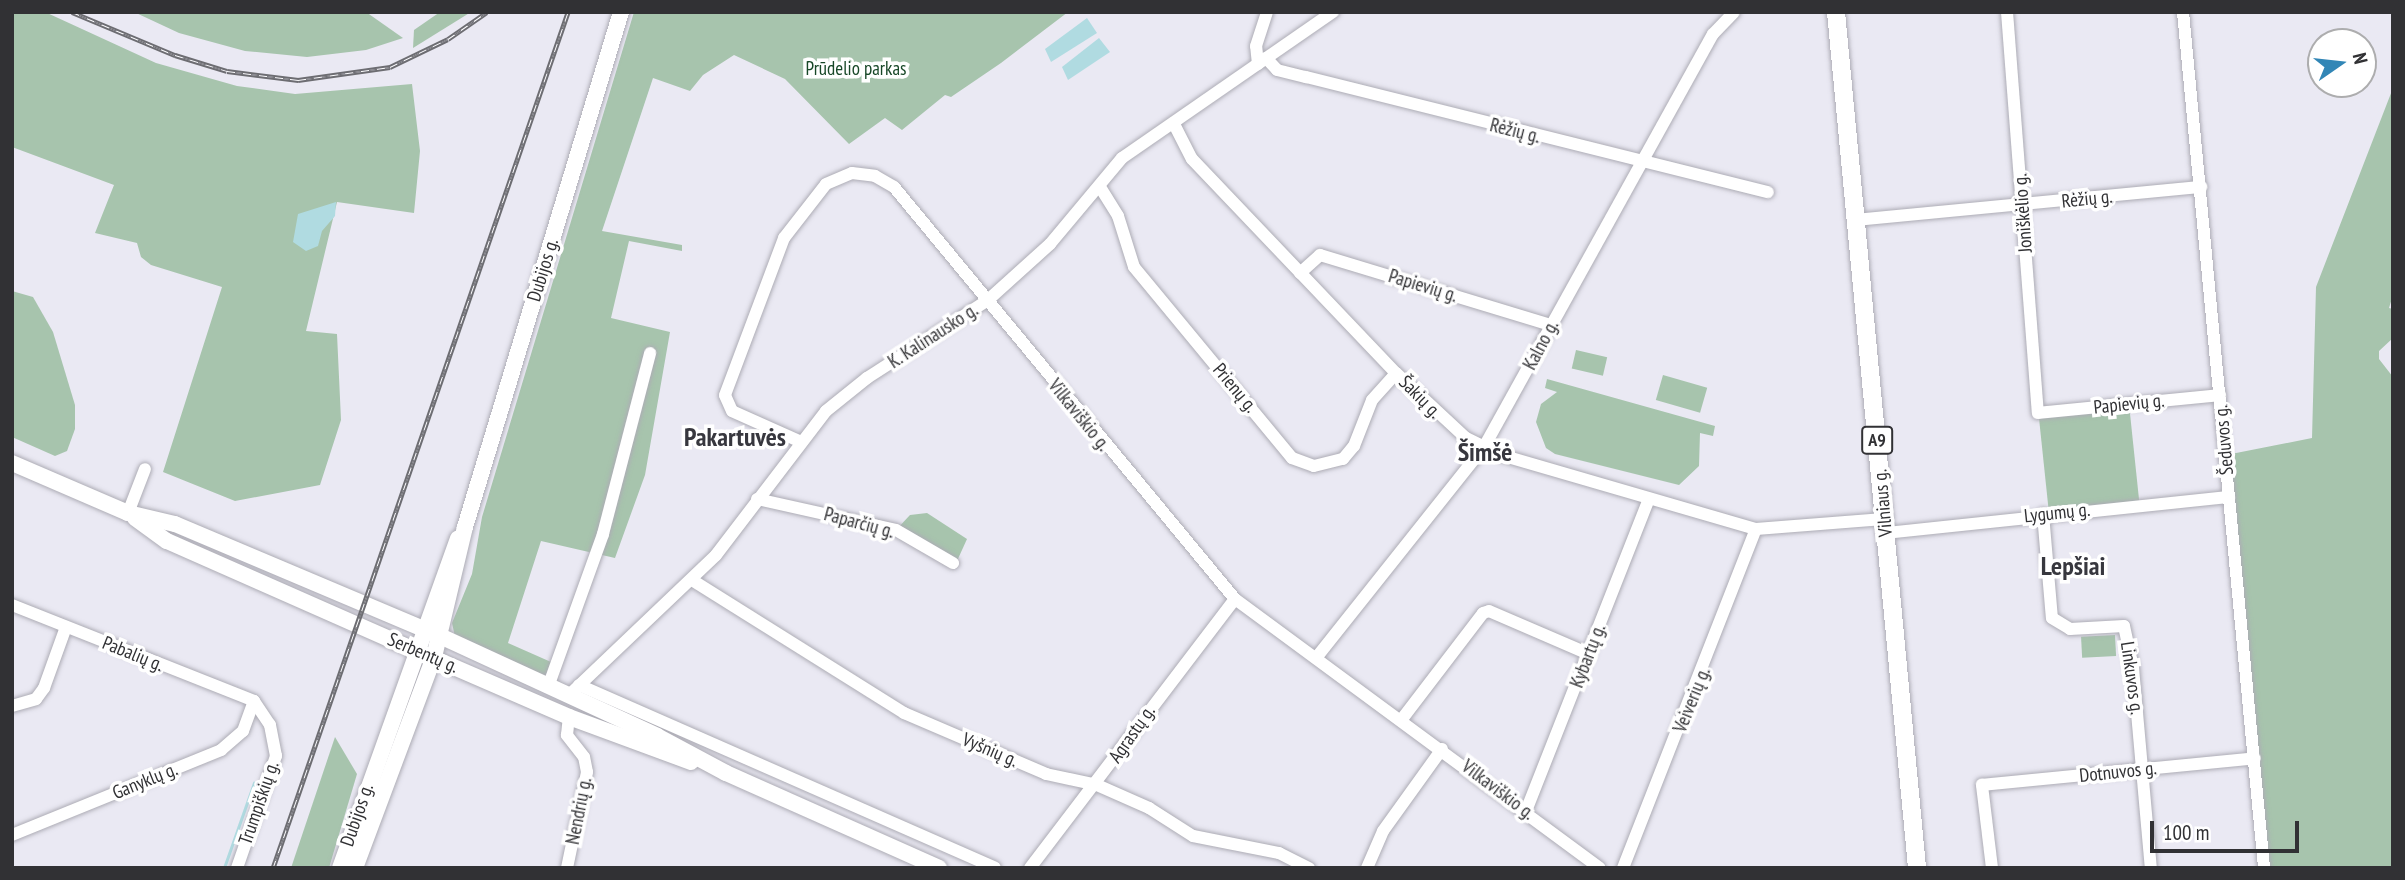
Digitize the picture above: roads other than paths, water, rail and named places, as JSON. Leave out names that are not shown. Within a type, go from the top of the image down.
[{"type":"highway","name":"Vilniaus g.","points":[[1836,12],[1917,868]]},
{"type":"main road","name":"Dubijos g.","points":[[355,868],[434,657],[433,633],[453,548],[465,527],[621,12]]},
{"type":"main road","name":"Serbentų g.","points":[[12,463],[128,513],[175,524],[433,633],[548,687],[574,690],[726,774]]},
{"type":"main road","name":"Serbentų g.","points":[[128,513],[167,541],[569,717],[726,774],[939,868]]},
{"type":"main road","name":"Dubijos g.","points":[[340,868],[417,650],[433,633]]},
{"type":"street","points":[[1262,61],[1256,46],[1267,12]]},
{"type":"street","name":"K. Kalinausko g.","points":[[574,690],[692,580],[799,441],[826,411],[867,378],[988,300],[1031,263],[1100,187],[1122,158],[1333,12]]},
{"type":"street","name":"Kalno g.","points":[[1316,658],[1484,447],[1713,34],[1734,12]]},
{"type":"street","name":"Joniškėlio g.","points":[[2007,12],[2038,413]]},
{"type":"street","name":"Šeduvos g.","points":[[2183,12],[2264,868]]},
{"type":"street","name":"Rėžių g.","points":[[1262,61],[1277,70],[1641,163],[1768,192]]},
{"type":"street","name":"Šakių g.","points":[[1174,124],[1192,159],[1300,274],[1448,425],[1484,447],[1647,501],[1756,529],[1885,526]]},
{"type":"street","name":"Vilkaviškio g.","points":[[799,441],[732,411],[725,395],[785,238],[826,184],[852,173],[884,179],[988,300],[1235,599],[1443,749],[1600,868]]},
{"type":"street","name":"Prienų g.","points":[[1100,187],[1118,216],[1134,267],[1292,458],[1314,466],[1343,459],[1354,446],[1372,400],[1396,373]]},
{"type":"street","name":"Rėžių g.","points":[[1856,220],[2201,187]]},
{"type":"street","name":"Papievių g.","points":[[1300,274],[1320,255],[1551,325]]},
{"type":"street","points":[[548,687],[603,534],[650,353]]},
{"type":"street","name":"Papievių g.","points":[[2038,413],[2220,395]]},
{"type":"street","points":[[128,513],[145,469]]},
{"type":"street","name":"Lygumų g.","points":[[1885,526],[2230,497]]},
{"type":"street","name":"Paparčių g.","points":[[757,499],[896,530],[953,563]]},
{"type":"street","name":"Kybartų g.","points":[[1526,811],[1647,501]]},
{"type":"street","name":"Linkuvos g.","points":[[2043,514],[2052,618],[2070,629],[2124,626],[2133,668],[2151,868]]},
{"type":"street","name":"Veiverių g.","points":[[1623,868],[1756,529]]},
{"type":"street","name":"Vyšnių g.","points":[[692,580],[883,702],[1046,774],[1097,785],[1149,808],[1193,836],[1279,853],[1309,868]]},
{"type":"street","name":"Agrastų g.","points":[[1030,868],[1085,792],[1097,785],[1173,676],[1235,599]]},
{"type":"street","name":"Pabalių g.","points":[[12,605],[254,701]]},
{"type":"street","points":[[1402,719],[1483,613],[1489,611],[1589,654]]},
{"type":"street","points":[[12,706],[36,699],[44,688],[66,627]]},
{"type":"street","points":[[574,690],[995,868]]},
{"type":"street","name":"Ganyklų g.","points":[[12,835],[221,750],[243,731],[254,701]]},
{"type":"street","name":"Trumpiškių g.","points":[[237,868],[276,756],[270,725],[254,701]]},
{"type":"street","name":"Nendrių g.","points":[[567,868],[587,772],[584,757],[567,736],[569,717]]},
{"type":"street","points":[[1367,868],[1383,831],[1443,749]]},
{"type":"street","name":"Dotnuvos g.","points":[[1992,868],[1982,785],[2255,758]]},
{"type":"water","points":[[1087,18],[1097,33],[1051,62],[1045,49]]},
{"type":"water","points":[[1099,38],[1110,52],[1068,80],[1062,67]]},
{"type":"water","points":[[336,202],[335,216],[322,231],[318,246],[306,251],[293,242],[298,214]]},
{"type":"waterway","points":[[224,868],[254,783]]},
{"type":"railway","points":[[72,12],[175,55],[227,71],[298,80],[390,67],[448,39],[487,12]]},
{"type":"railway","points":[[273,868],[568,12]]},
{"type":"district","name":"Pakartuvės","points":[[735,437]]},
{"type":"district","name":"Šimšė","points":[[1485,452]]},
{"type":"district","name":"Lepšiai","points":[[2073,566]]},
{"type":"park label","name":"Prūdelio parkas","points":[[856,69]]}]
